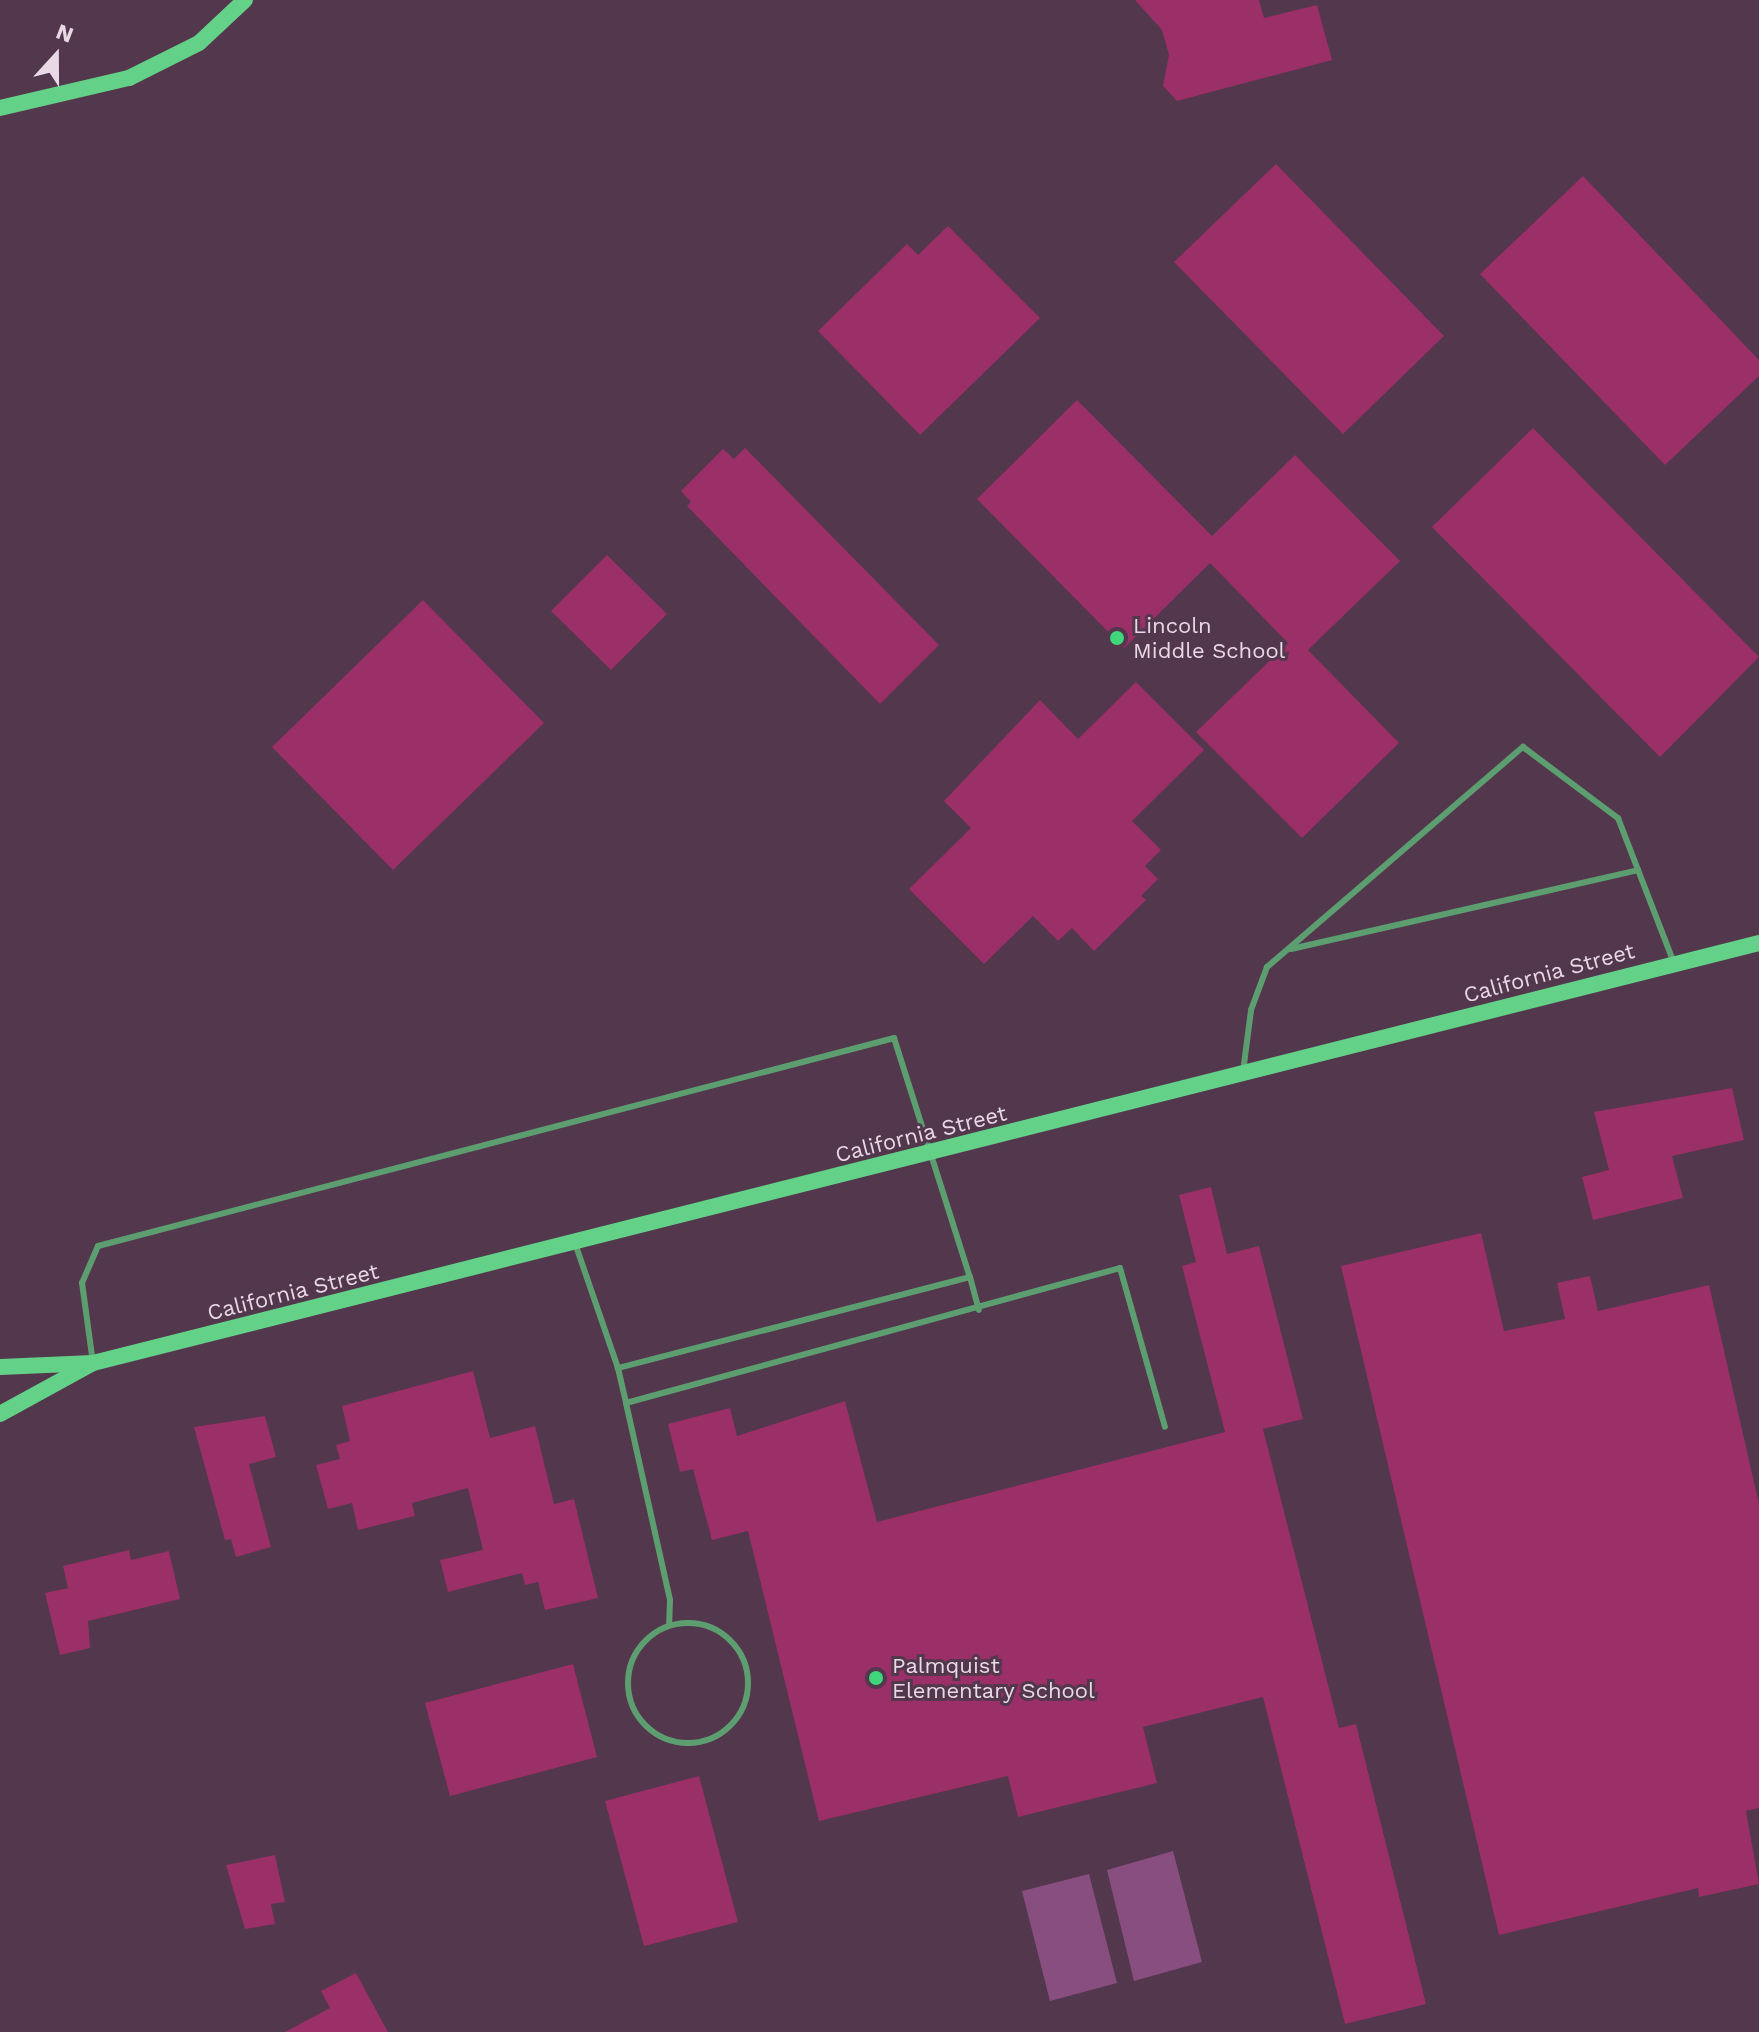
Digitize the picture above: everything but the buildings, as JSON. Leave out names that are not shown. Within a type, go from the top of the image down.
[{"type":"main road","points":[[0,108],[129,78],[199,43],[245,0]]},
{"type":"main road","name":"California Street","points":[[0,1367],[93,1363],[576,1246],[1759,943]]},
{"type":"main road","name":"California Street","points":[[0,1414],[93,1363]]},
{"type":"lane","points":[[1242,1076],[1251,1010],[1267,967],[1523,747],[1618,818],[1674,963]]},
{"type":"lane","points":[[1287,949],[1638,870]]},
{"type":"lane","points":[[93,1363],[82,1283],[98,1246],[894,1038],[979,1310]]},
{"type":"lane","points":[[576,1246],[618,1368],[670,1600],[669,1625],[633,1658],[633,1707],[660,1737],[679,1743],[718,1736],[745,1706],[746,1666],[725,1634],[689,1623],[669,1625]]},
{"type":"lane","points":[[626,1403],[979,1310],[1120,1268],[1165,1427]]},
{"type":"lane","points":[[618,1368],[970,1277]]},
{"type":"shaded area","points":[[1173,1851],[1202,1962],[1134,1981],[1107,1870]]},
{"type":"shaded area","points":[[1089,1874],[1117,1983],[1050,2001],[1022,1891]]},
{"type":"place","name":"Lincoln Middle School","points":[[1117,638]]},
{"type":"place","name":"Palmquist Elementary School","points":[[876,1678]]}]
